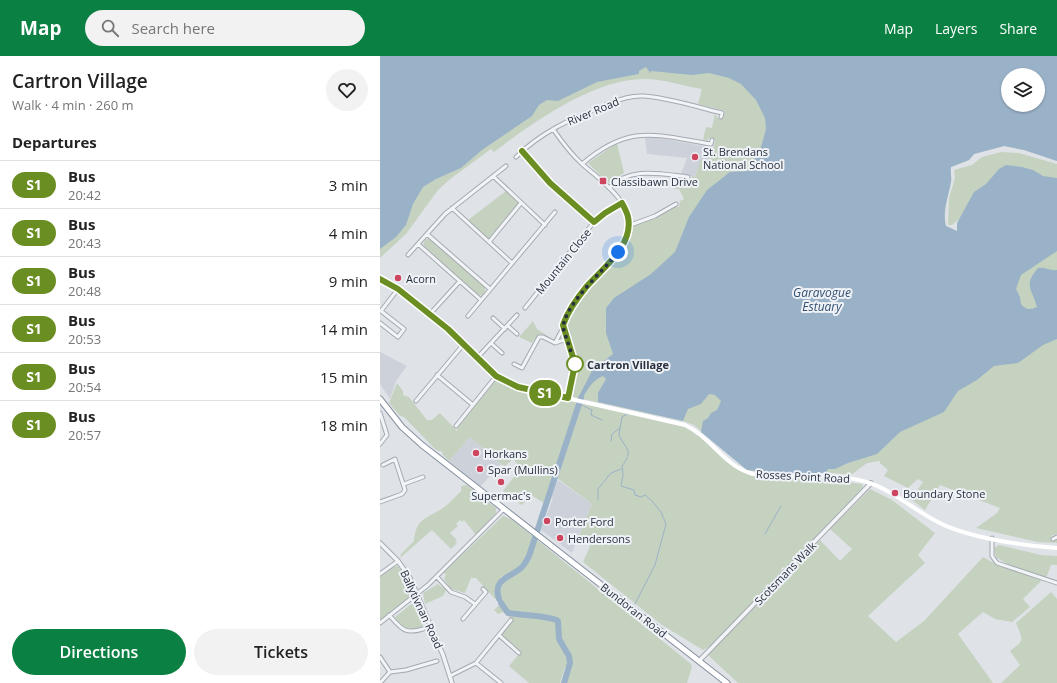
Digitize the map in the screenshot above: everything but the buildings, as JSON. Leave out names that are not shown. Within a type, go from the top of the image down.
[{"type":"highway","name":"Bundoran Road","points":[[380,399],[402,427],[415,439],[727,683]]},
{"type":"main road","name":"Rosses Point Road","points":[[380,279],[398,289],[430,314],[496,376],[504,381],[529,390],[685,425],[696,431],[737,466],[748,473],[763,475],[844,477],[871,483],[900,498],[940,523],[992,538],[1020,544],[1057,548]]},
{"type":"street","name":"River Road","points":[[516,157],[553,129],[584,113],[623,98],[643,96],[661,98],[722,113],[721,117]]},
{"type":"street","points":[[553,129],[565,146],[582,164],[609,188],[622,203],[628,217],[628,226],[618,252],[576,301],[567,316],[563,328],[555,343]]},
{"type":"street","points":[[582,164],[616,140],[638,135],[655,135],[711,144],[712,140]]},
{"type":"street","points":[[522,151],[550,183],[594,222]]},
{"type":"street","points":[[408,254],[452,208],[506,166]]},
{"type":"street","points":[[609,188],[620,179],[640,173],[688,177],[688,180]]},
{"type":"street","points":[[494,176],[545,224]]},
{"type":"street","points":[[489,242],[521,203]]},
{"type":"street","name":"Mountain Close","points":[[525,308],[594,222],[605,213],[622,203]]},
{"type":"street","points":[[628,226],[655,216],[676,204]]},
{"type":"street","points":[[452,208],[512,263]]},
{"type":"street","points":[[468,316],[555,212]]},
{"type":"street","points":[[427,234],[490,289]]},
{"type":"street","points":[[418,244],[481,300]]},
{"type":"street","points":[[430,314],[460,281]]},
{"type":"street","points":[[380,323],[398,337],[404,329],[381,312],[398,289]]},
{"type":"street","points":[[477,358],[492,344],[517,315]]},
{"type":"street","points":[[493,318],[517,334]]},
{"type":"street","points":[[563,328],[575,364],[568,398]]},
{"type":"street","points":[[514,364],[522,368],[539,337],[543,337],[555,343],[567,340]]},
{"type":"street","points":[[492,344],[502,353]]},
{"type":"street","points":[[416,401],[463,345]]},
{"type":"street","points":[[437,375],[473,405]]},
{"type":"street","points":[[456,426],[493,380]]},
{"type":"street","points":[[380,413],[387,435],[380,444]]},
{"type":"street","points":[[380,502],[405,492],[404,484],[395,459],[383,465]]},
{"type":"street","points":[[404,484],[423,477]]},
{"type":"street","name":"Scotsmans Walk","points":[[699,661],[871,483]]},
{"type":"street","points":[[380,623],[437,577],[504,508]]},
{"type":"street","points":[[992,538],[992,556],[997,563],[1057,583]]},
{"type":"street","name":"Ballytivnan Road","points":[[380,543],[407,572],[452,683]]},
{"type":"street","points":[[380,574],[398,561]]},
{"type":"street","points":[[437,577],[451,592],[465,597],[475,604]]},
{"type":"street","points":[[463,619],[486,592],[483,589]]},
{"type":"street","points":[[389,615],[405,631],[413,632],[422,629]]},
{"type":"street","points":[[450,676],[476,663],[511,620]]},
{"type":"street","points":[[499,635],[519,653]]},
{"type":"street","points":[[380,657],[390,672]]},
{"type":"street","points":[[380,683],[390,672],[406,670],[438,661]]},
{"type":"street","points":[[476,663],[501,683]]},
{"type":"shaded area","name":"St. Brendans National School","points":[[645,137],[660,138],[714,148],[707,161],[701,160],[695,177],[681,174],[687,158],[647,154]]},
{"type":"shaded area","points":[[380,352],[407,366],[396,381],[390,399],[380,384]]},
{"type":"shaded area","points":[[470,437],[501,464],[480,487],[449,461]]},
{"type":"shaded area","points":[[558,480],[592,504],[572,553],[541,530]]},
{"type":"green space","name":"Garavogue Estuary","points":[[697,60],[1001,104],[1001,112],[1040,112],[1057,161],[1024,150],[1004,146],[974,154],[969,160],[951,167],[951,180],[946,204],[945,220],[946,226],[957,231],[959,219],[952,225],[948,225],[949,198],[955,178],[954,170],[972,165],[982,157],[1001,152],[1019,153],[1057,164],[1057,534],[1051,536],[1053,540],[1057,539],[1057,543],[1038,542],[976,528],[997,513],[1000,508],[940,485],[925,510],[911,499],[923,482],[918,479],[908,488],[884,476],[888,470],[880,463],[880,461],[867,463],[851,475],[822,472],[761,472],[747,470],[694,425],[683,421],[573,397],[571,392],[578,362],[566,326],[575,306],[622,250],[631,226],[655,218],[673,207],[679,207],[680,201],[684,199],[679,189],[674,189],[676,180],[690,185],[692,176],[695,177],[701,159],[707,161],[712,154],[715,140],[709,138],[707,141],[703,140],[706,127],[712,128],[715,114],[718,118],[723,119],[725,111],[698,104],[702,89],[652,79],[626,81],[606,86],[565,104],[527,128],[494,152],[491,149],[449,180],[438,190],[406,234],[380,258],[380,81],[610,79],[639,74],[639,71],[646,66]]},
{"type":"green space","points":[[617,143],[624,173],[608,183],[588,163]]},
{"type":"green space","points":[[506,191],[519,203],[489,240],[468,220]]},
{"type":"green space","points":[[430,238],[485,286],[485,294],[482,296],[477,294],[423,245],[425,240]]},
{"type":"green space","points":[[533,321],[537,329],[554,340],[542,334],[538,335],[532,343],[519,337]]},
{"type":"green space","points":[[495,381],[520,392],[577,402],[553,480],[544,503],[531,495],[522,505],[503,491],[521,468],[513,459],[505,466],[501,464],[470,437],[449,461],[442,454],[443,452],[436,450],[404,417],[400,416],[389,403],[397,383],[403,391],[403,395],[409,397],[427,420],[432,420],[440,413],[457,431],[458,427]]},
{"type":"green space","points":[[581,402],[685,427],[700,437],[735,467],[751,476],[808,477],[862,484],[863,487],[786,568],[783,567],[781,569],[782,571],[731,627],[710,646],[703,650],[662,625],[583,562],[591,544],[579,536],[592,504],[557,478]]},
{"type":"green space","points":[[467,485],[496,508],[496,513],[476,535],[464,520],[462,522],[460,520],[456,524],[458,526],[450,533],[457,540],[455,542],[457,543],[451,549],[432,530],[400,558],[401,554],[414,541],[415,533],[420,523],[448,504],[461,491],[461,486]]},
{"type":"green space","points":[[870,489],[892,500],[935,533],[918,555],[925,563],[868,616],[896,642],[924,621],[983,557],[997,565],[1042,580],[1023,599],[1030,607],[1012,622],[995,619],[983,612],[958,634],[993,683],[738,683],[708,655],[820,540],[840,561],[852,549],[830,529]]},
{"type":"green space","points":[[503,516],[511,519],[691,664],[692,667],[687,683],[565,683],[571,667],[565,667],[560,683],[529,683],[509,666],[519,654],[499,639],[513,620],[503,612],[498,614],[494,610],[501,603],[499,589],[501,585],[522,569],[502,576],[495,587],[498,599],[495,599],[476,578],[471,578],[465,593],[451,589],[444,579],[446,574],[443,573]]},
{"type":"green space","points":[[999,545],[1041,555],[1057,556],[1057,565],[1051,565],[1046,578],[1009,565],[996,557],[994,548]]},
{"type":"green space","points":[[398,566],[408,579],[413,594],[380,620],[380,576],[393,567]]},
{"type":"green space","points":[[438,584],[446,590],[443,596],[425,604],[423,593]]},
{"type":"green space","points":[[1051,592],[1057,599],[1057,683],[1001,683],[1020,665],[1010,651],[1020,642],[1021,639],[1016,623]]},
{"type":"green space","points":[[414,604],[424,627],[409,631],[399,625],[394,618],[410,605]]},
{"type":"water","name":"Garavogue Estuary","points":[[380,56],[1057,56],[1057,161],[1024,150],[1004,146],[974,154],[969,160],[951,167],[951,180],[946,204],[945,220],[946,226],[957,231],[957,223],[974,192],[986,184],[999,169],[1006,165],[1022,167],[1033,170],[1043,176],[1057,178],[1057,251],[1021,275],[1016,289],[1023,306],[1028,309],[1037,307],[1030,287],[1033,274],[1038,268],[1057,270],[1057,339],[1043,345],[1018,363],[994,366],[977,380],[958,391],[944,412],[900,432],[877,454],[848,463],[835,469],[828,469],[826,473],[777,473],[747,470],[701,432],[703,421],[708,418],[711,413],[717,410],[721,401],[715,395],[709,394],[701,404],[688,409],[683,421],[598,402],[598,393],[606,379],[603,376],[591,385],[583,398],[578,398],[595,365],[613,354],[606,333],[606,308],[614,298],[651,274],[675,252],[689,217],[707,190],[730,172],[748,171],[755,158],[762,155],[760,151],[766,129],[765,118],[756,100],[741,84],[729,78],[709,73],[692,75],[651,71],[650,73],[646,67],[639,71],[639,74],[597,82],[558,101],[547,100],[539,105],[532,116],[482,150],[461,168],[436,179],[423,187],[413,204],[406,225],[396,237],[380,249]]},
{"type":"waterway","points":[[499,599],[498,587],[500,583],[518,571],[529,556],[581,398]]},
{"type":"waterway","points":[[579,404],[592,410],[591,415],[602,420]]},
{"type":"waterway","points":[[627,414],[622,417],[619,435],[628,450],[628,457],[622,466],[623,475],[621,486],[634,490],[635,495],[641,497],[645,495],[661,512],[666,524],[655,565],[635,604]]},
{"type":"waterway","points":[[611,441],[612,434],[620,428]]},
{"type":"waterway","points":[[598,500],[598,489],[611,473],[621,469]]},
{"type":"waterway","points":[[765,534],[781,506]]},
{"type":"waterway","points":[[499,599],[501,603]]},
{"type":"waterway","points":[[501,603],[508,613],[555,619],[558,621],[559,639],[569,656],[570,663],[564,683]]},
{"type":"bus line","name":"S1","points":[[380,279],[398,289],[448,329],[486,368],[496,376],[518,387],[568,398],[575,361],[564,332],[563,325],[576,301],[618,252],[626,235],[628,217],[622,203],[605,213],[594,222],[550,183],[522,151]]},
{"type":"place","name":"St. Brendans National School","points":[[695,157]]},
{"type":"place","name":"Classibawn Drive","points":[[603,181]]},
{"type":"place","name":"Acorn","points":[[398,278]]},
{"type":"place","name":"Cartron Village","points":[[575,364]]},
{"type":"place","name":"Horkans","points":[[476,453]]},
{"type":"place","name":"Spar (Mullins)","points":[[480,469]]},
{"type":"place","name":"Supermac's","points":[[501,482]]},
{"type":"place","name":"Boundary Stone","points":[[895,493]]},
{"type":"place","name":"Porter Ford","points":[[547,521]]},
{"type":"place","name":"Hendersons","points":[[560,538]]},
{"type":"route","points":[[575,364],[573,354],[564,332],[564,322],[579,296],[618,252]]}]
